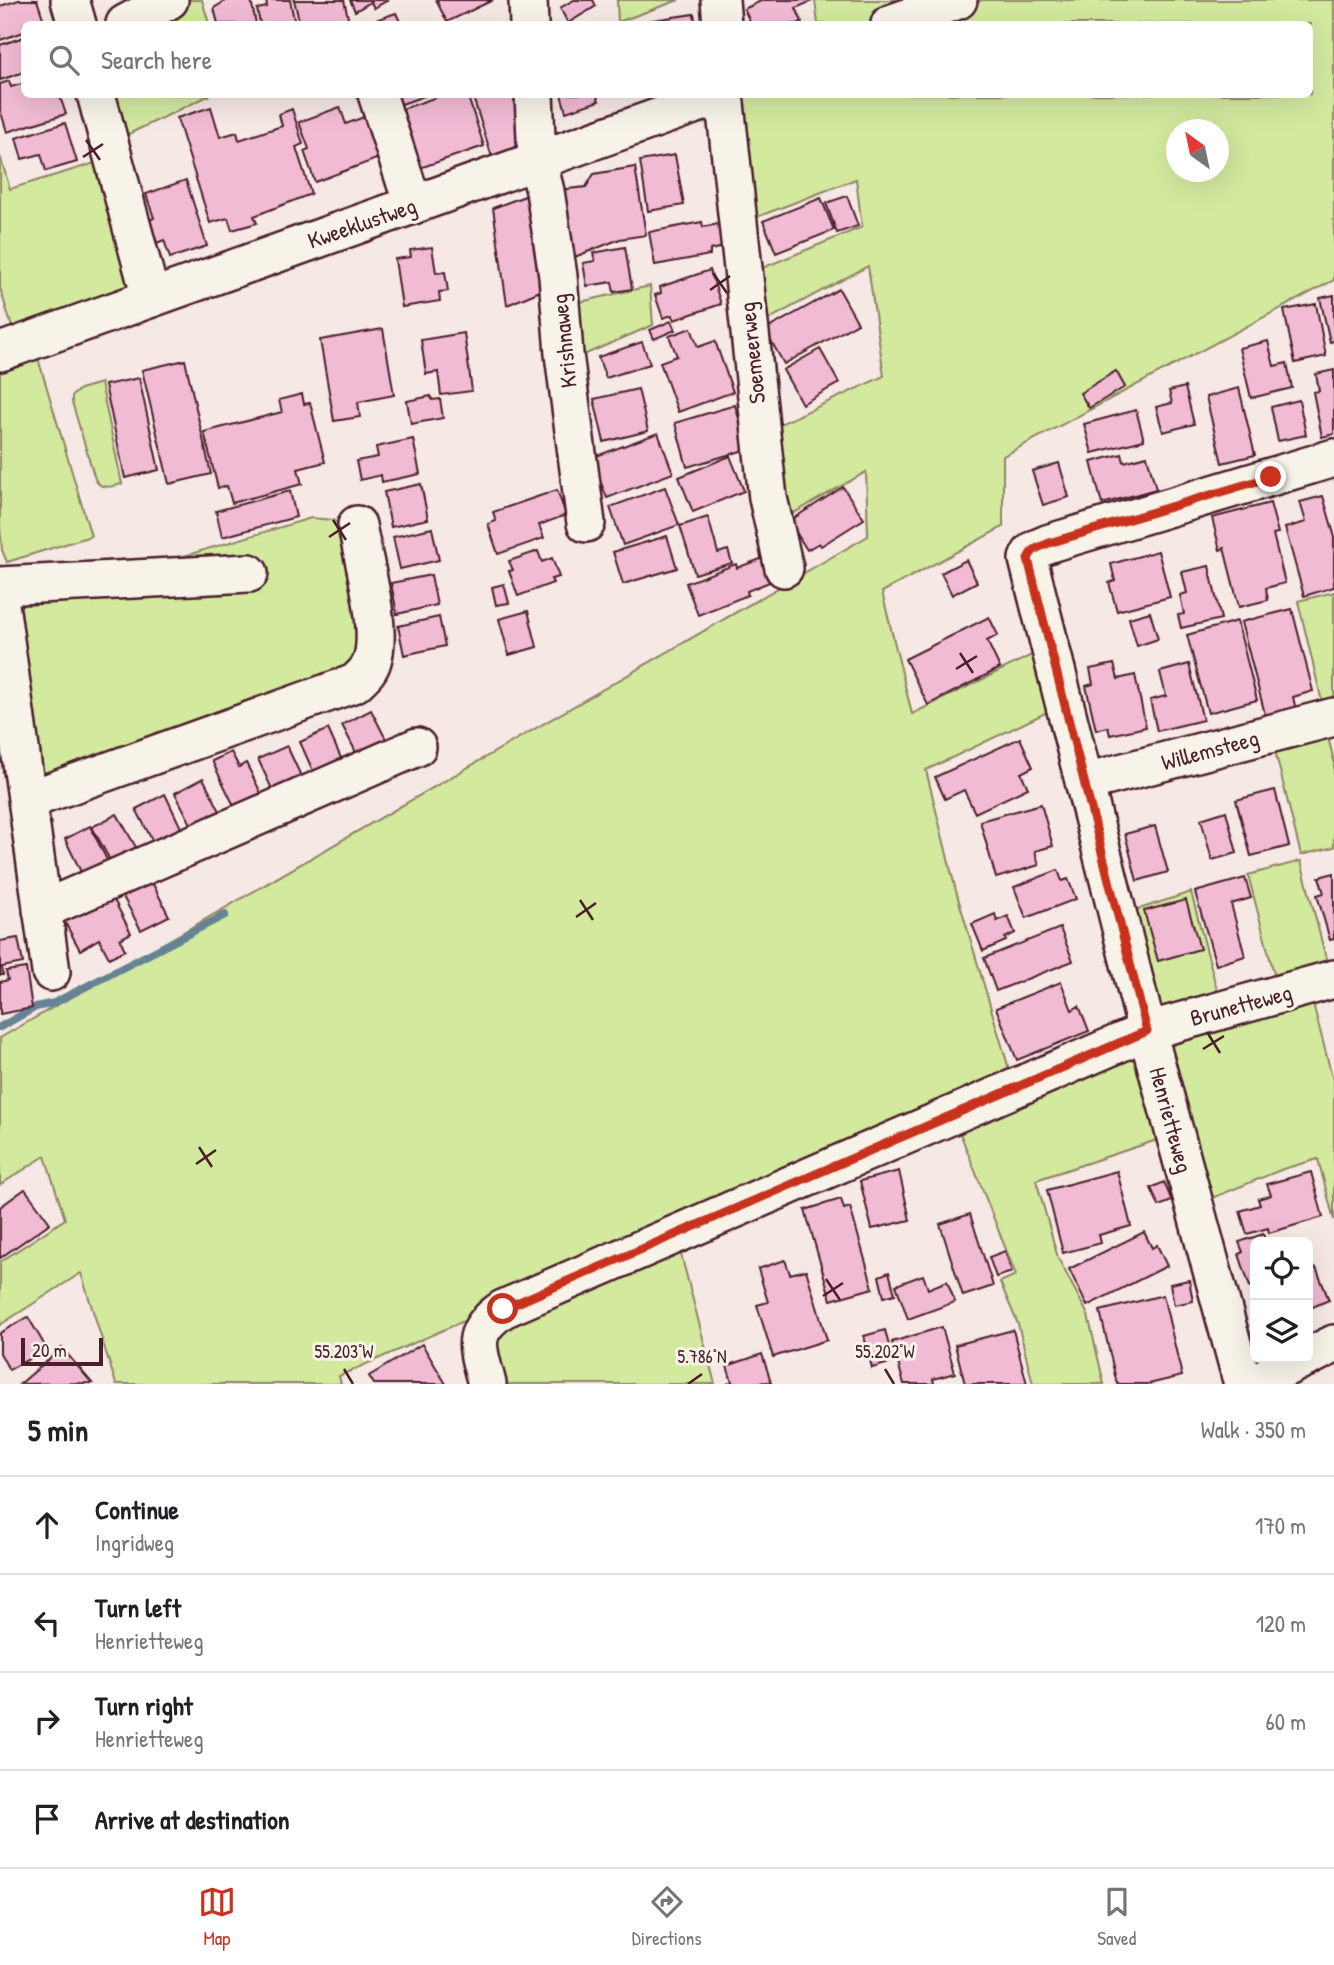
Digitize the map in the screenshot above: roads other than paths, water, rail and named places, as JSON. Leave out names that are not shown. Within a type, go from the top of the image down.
[{"type":"street","points":[[70,0],[76,21]]},
{"type":"street","points":[[130,21],[169,0]]},
{"type":"street","points":[[528,0],[529,21]]},
{"type":"street","points":[[720,0],[722,21]]},
{"type":"street","points":[[899,21],[958,0]]},
{"type":"street","points":[[97,98],[151,298]]},
{"type":"street","points":[[378,98],[413,205]]},
{"type":"street","name":"Krishnaweg","points":[[534,98],[537,160],[545,191],[558,276],[586,523]]},
{"type":"street","name":"Kweeklustweg","points":[[0,352],[713,98]]},
{"type":"street","name":"Soemeerweg","points":[[724,98],[768,498],[784,568]]},
{"type":"street","name":"Henrietteweg","points":[[1243,1384],[1147,1031],[1030,567],[1030,553],[1049,543],[1334,458]]},
{"type":"street","points":[[28,800],[355,683],[368,670],[373,659],[375,639],[373,611],[357,525]]},
{"type":"street","points":[[0,586],[249,573]]},
{"type":"street","points":[[0,604],[51,972]]},
{"type":"street","name":"Willemsteeg","points":[[1086,782],[1334,717]]},
{"type":"street","points":[[42,910],[417,747]]},
{"type":"street","name":"Brunetteweg","points":[[487,1384],[477,1346],[486,1322],[503,1309],[1147,1031],[1334,979]]},
{"type":"street","points":[[1313,1354],[1334,1344]]},
{"type":"street","points":[[1252,1384],[1294,1363]]},
{"type":"waterway","points":[[0,1027],[36,1007],[54,1003],[225,915]]}]
